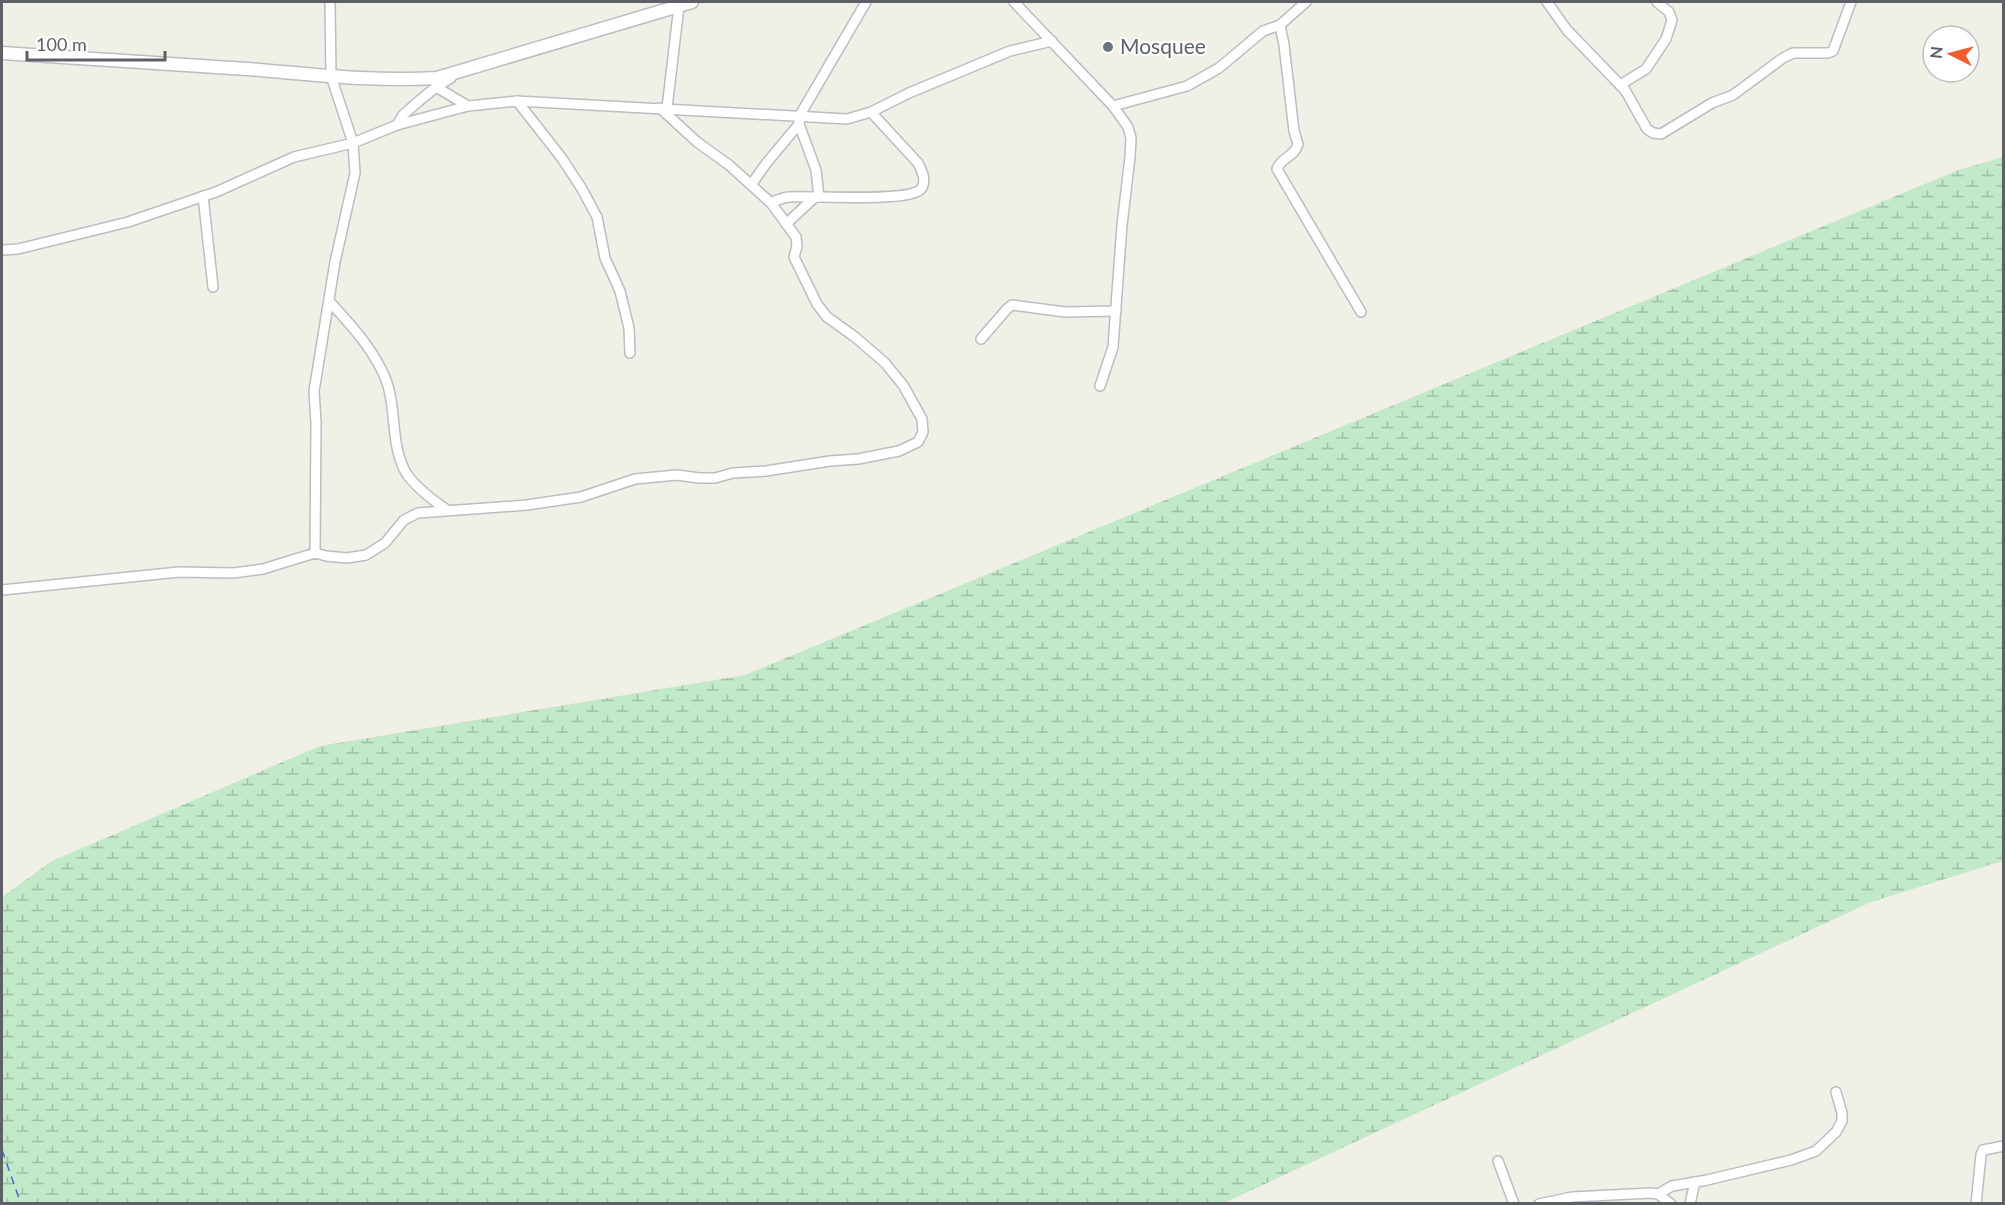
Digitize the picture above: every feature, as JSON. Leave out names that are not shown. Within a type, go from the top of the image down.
[{"type":"street","points":[[315,554],[316,423],[314,391],[355,173],[353,143],[331,76],[330,2]]},
{"type":"street","points":[[751,185],[800,119],[866,2]]},
{"type":"street","points":[[1014,2],[1113,106],[1128,127],[1131,138],[1113,346],[1100,386]]},
{"type":"street","points":[[1113,106],[1186,86],[1219,68],[1263,31],[1280,25],[1306,2]]},
{"type":"street","points":[[1547,2],[1567,30],[1620,86],[1647,129],[1661,134],[1712,103],[1733,95],[1793,53],[1833,51],[1851,2]]},
{"type":"street","points":[[1620,86],[1646,69],[1666,39],[1672,20],[1669,12],[1658,2]]},
{"type":"street","points":[[2,53],[364,80],[437,78],[686,4],[664,108]]},
{"type":"street","points":[[1280,25],[1294,131],[1298,144],[1294,154],[1280,162],[1277,169],[1361,312]]},
{"type":"street","points":[[2,250],[18,249],[128,222],[203,196],[294,157],[353,143],[397,125],[468,106],[517,100],[664,108],[800,119],[847,119],[871,112],[909,93],[1010,51],[1052,41]]},
{"type":"street","points":[[397,125],[436,87],[460,72]]},
{"type":"street","points":[[436,87],[468,106]]},
{"type":"street","points":[[517,100],[561,157],[597,217],[605,258],[620,291],[629,328],[630,353]]},
{"type":"street","points":[[2,590],[179,572],[233,573],[263,569],[315,554],[347,558],[366,555],[385,543],[404,520],[418,513],[527,505],[581,497],[635,479],[677,475],[715,478],[733,473],[868,458],[899,451],[918,442],[923,432],[922,419],[903,385],[885,363],[827,317],[817,304],[795,261],[796,237],[771,203],[729,165],[698,142],[664,108]]},
{"type":"street","points":[[771,203],[787,197],[875,198],[916,193],[921,188],[924,179],[918,163],[871,112]]},
{"type":"street","points":[[800,119],[816,170],[817,197]]},
{"type":"street","points":[[203,196],[213,287]]},
{"type":"street","points":[[786,224],[817,197]]},
{"type":"street","points":[[329,302],[360,335],[382,371],[390,393],[397,447],[404,471],[430,498],[447,510]]},
{"type":"street","points":[[981,339],[1012,305],[1065,312],[1116,311]]},
{"type":"street","points":[[1539,1203],[1572,1197],[1654,1193],[1672,1186],[1791,1160],[1816,1151],[1836,1132],[1842,1121],[1836,1092]]},
{"type":"street","points":[[1976,1203],[1983,1149],[2004,1146]]},
{"type":"street","points":[[1498,1161],[1514,1203]]},
{"type":"street","points":[[1690,1203],[1695,1182]]},
{"type":"street","points":[[1649,1203],[1654,1193]]},
{"type":"street","points":[[1654,1193],[1671,1203]]},
{"type":"green space","points":[[2003,157],[2003,861],[1871,902],[1224,1203],[2,1203],[2,897],[52,861],[320,746],[745,675],[1956,171]]},
{"type":"ferry route","points":[[2,1150],[21,1204]]},
{"type":"place","name":"Mosquee","points":[[1108,47]]}]
